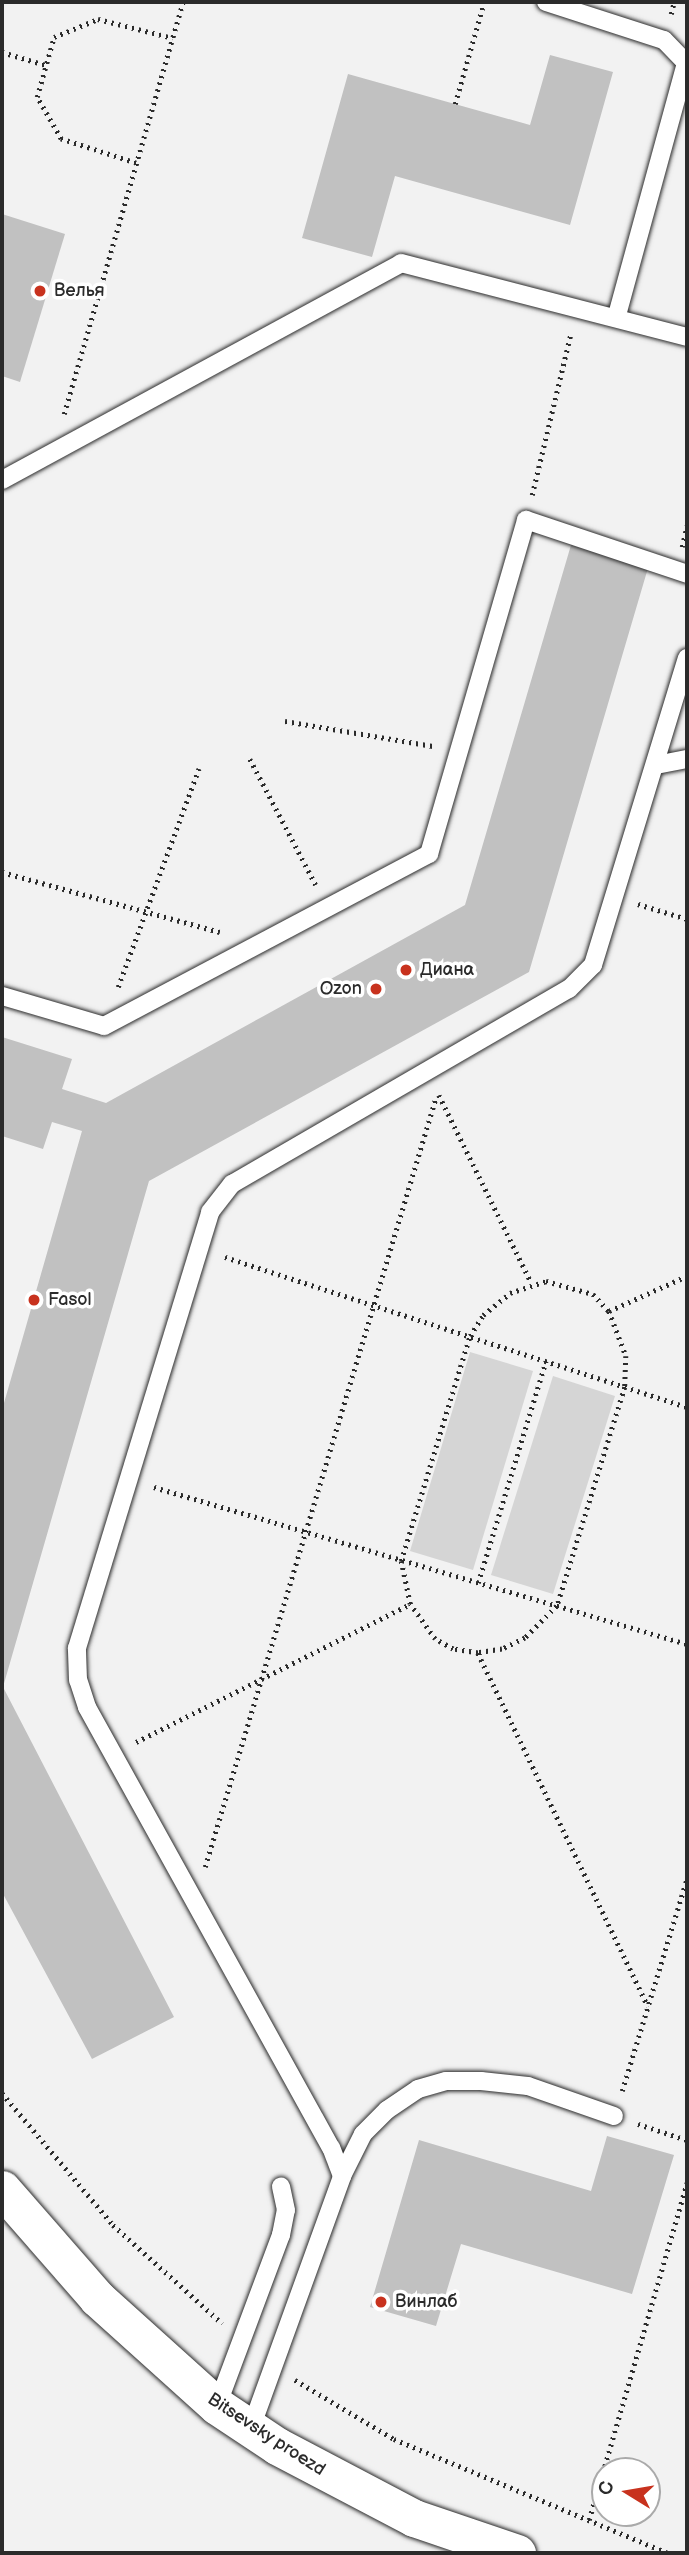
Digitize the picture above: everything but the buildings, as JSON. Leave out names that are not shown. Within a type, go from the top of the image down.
[{"type":"street","name":"Bitsevsky proezd","points":[[2,2189],[97,2298],[217,2406],[251,2428],[414,2518],[517,2553]]},
{"type":"lane","points":[[545,2],[664,40],[686,63],[617,316]]},
{"type":"lane","points":[[2,480],[401,263],[617,316],[687,337]]},
{"type":"lane","points":[[2,996],[104,1026],[429,855],[526,520],[687,573]]},
{"type":"lane","points":[[342,2176],[331,2148],[87,1707],[78,1680],[77,1648],[210,1212],[232,1184],[569,989],[593,965],[616,898],[687,658]]},
{"type":"lane","points":[[656,765],[687,759]]},
{"type":"lane","points":[[251,2428],[276,2367],[342,2176],[363,2134],[387,2110],[418,2089],[446,2081],[528,2086],[614,2116]]},
{"type":"lane","points":[[217,2406],[281,2235],[286,2210],[281,2187]]},
{"type":"path","points":[[52,452],[183,2]]},
{"type":"path","points":[[455,104],[484,2]]},
{"type":"path","points":[[136,163],[61,139],[37,97],[54,37],[98,19],[173,38]]},
{"type":"path","points":[[2,52],[46,65]]},
{"type":"path","points":[[540,463],[569,342]]},
{"type":"path","points":[[285,721],[459,751]]},
{"type":"path","points":[[250,759],[328,908]]},
{"type":"path","points":[[104,1026],[200,768]]},
{"type":"path","points":[[2,872],[260,944]]},
{"type":"path","points":[[616,898],[687,919]]},
{"type":"path","points":[[427,1071],[531,1282]]},
{"type":"path","points":[[195,1902],[438,1093]]},
{"type":"path","points":[[199,1249],[687,1407]]},
{"type":"path","points":[[609,1311],[687,1276]]},
{"type":"path","points":[[531,1282],[564,1284],[593,1294],[609,1311],[626,1356],[625,1387],[557,1606],[525,1638],[502,1649],[478,1653],[453,1649],[435,1639],[410,1604],[401,1561],[470,1336],[483,1315],[531,1282]]},
{"type":"path","points":[[478,1583],[546,1361]]},
{"type":"path","points":[[128,1479],[687,1644]]},
{"type":"path","points":[[113,1754],[410,1604]]},
{"type":"path","points":[[478,1653],[648,2006]]},
{"type":"path","points":[[687,1878],[614,2116],[687,2140]]},
{"type":"path","points":[[2,2093],[113,2225],[243,2339]]},
{"type":"path","points":[[589,2520],[687,2182]]},
{"type":"path","points":[[276,2367],[394,2439],[668,2553]]},
{"type":"shaded area","points":[[470,1352],[533,1371],[473,1570],[410,1551]]},
{"type":"shaded area","points":[[553,1376],[615,1396],[553,1594],[491,1575]]},
{"type":"place","name":"Велья","points":[[40,291]]},
{"type":"place","name":"Диана","points":[[406,970]]},
{"type":"place","name":"Ozon","points":[[376,989]]},
{"type":"place","name":"Fasol","points":[[34,1300]]},
{"type":"place","name":"Винлаб","points":[[381,2302]]}]
